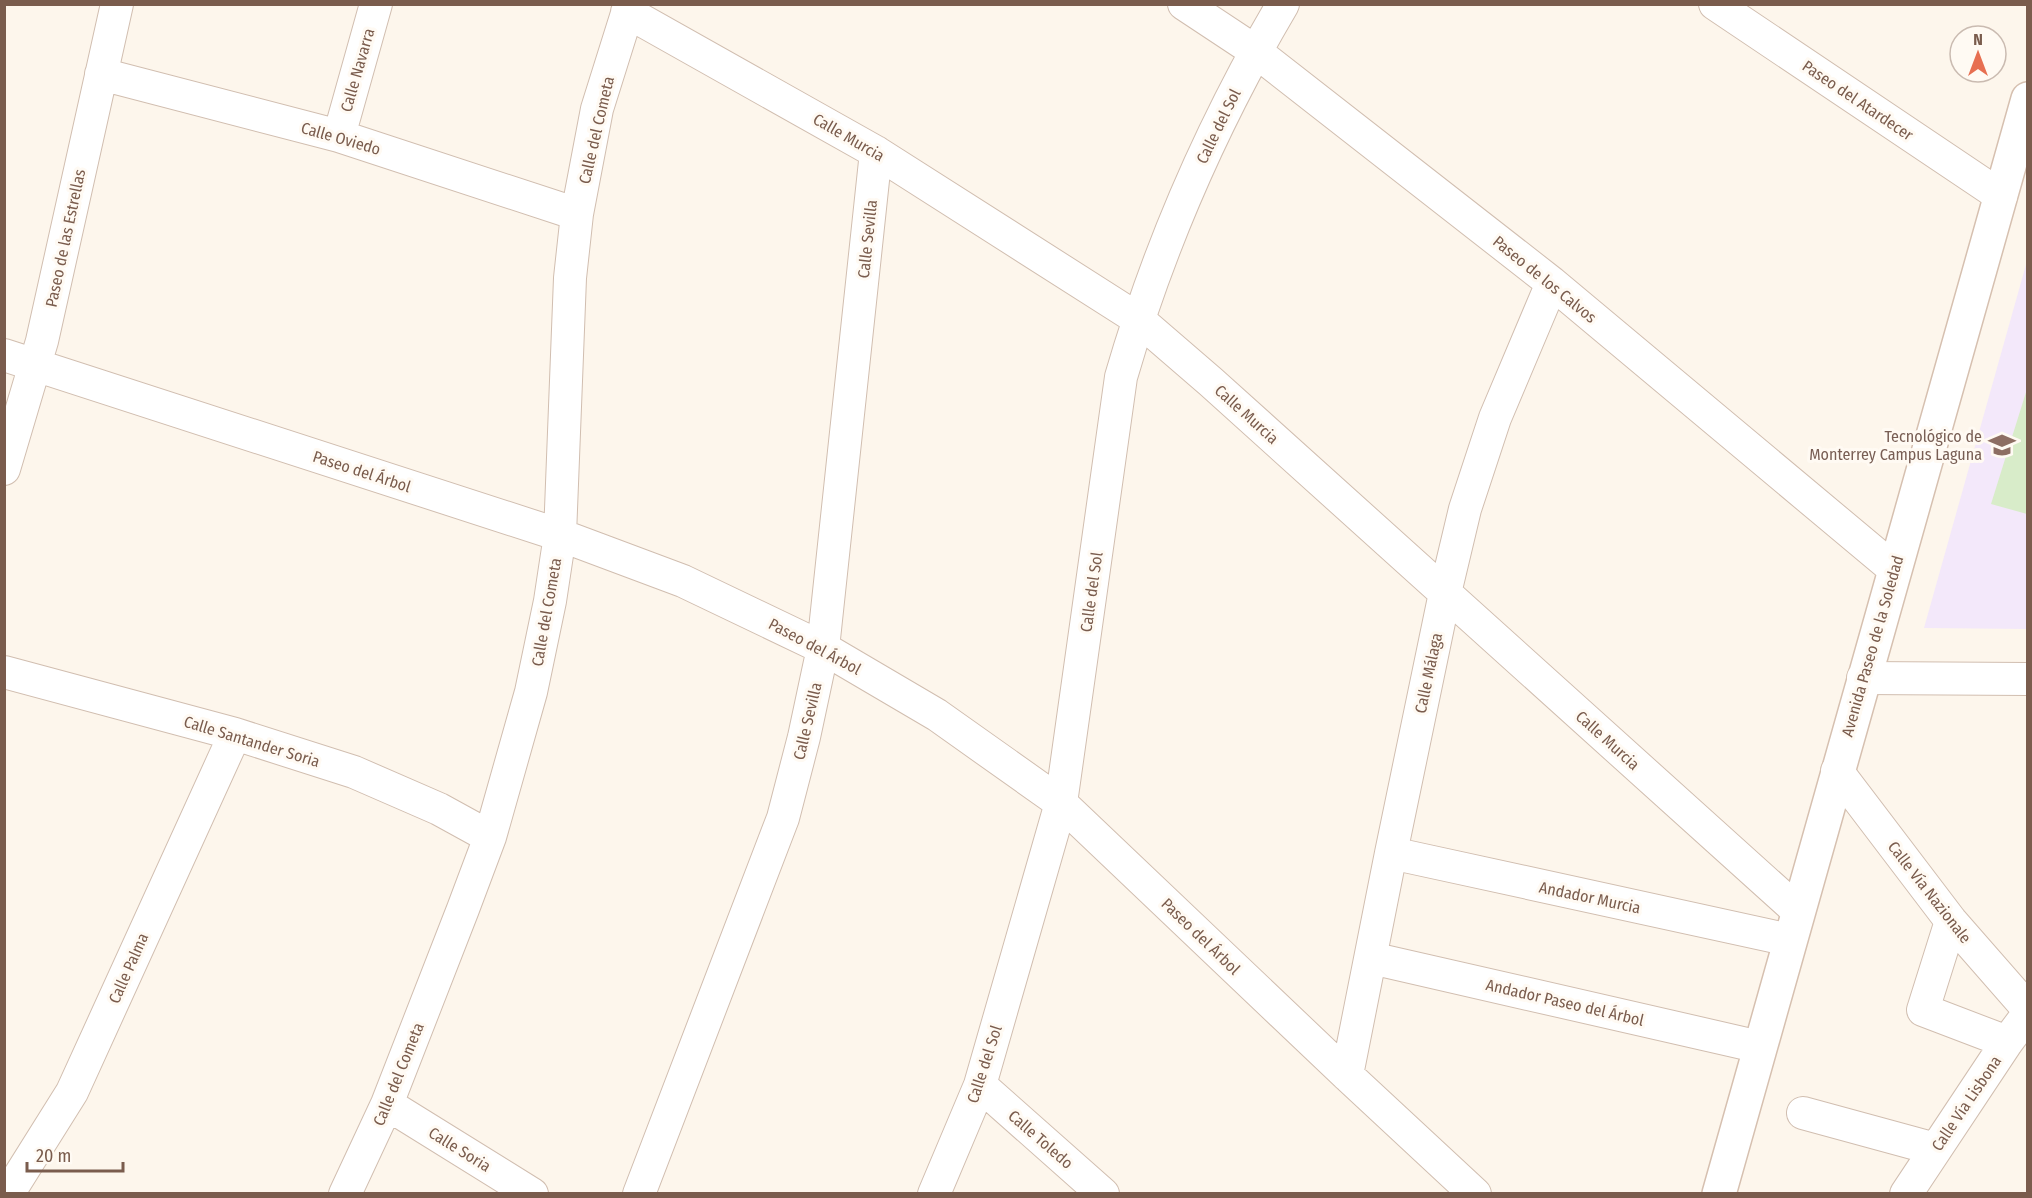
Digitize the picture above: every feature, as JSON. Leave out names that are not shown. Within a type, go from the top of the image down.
[{"type":"street","name":"Paseo de las Estrellas","points":[[4,469],[45,330],[117,4]]},
{"type":"street","name":"Calle Navarra","points":[[339,136],[376,4]]},
{"type":"street","name":"Paseo de los Calvos","points":[[1184,4],[1256,51],[1552,283],[1894,569]]},
{"type":"street","name":"Calle del Sol","points":[[934,1194],[980,1085],[1061,803],[1121,377],[1138,319],[1200,160],[1283,4]]},
{"type":"street","name":"Paseo del Atardecer","points":[[1715,4],[2001,196]]},
{"type":"street","name":"Calle Murcia","points":[[628,8],[876,152],[1138,319],[1445,593],[1794,925]]},
{"type":"street","name":"Calle del Cometa","points":[[345,1194],[387,1104],[490,837],[531,692],[550,601],[560,535],[570,278],[578,213],[597,109],[628,8]]},
{"type":"street","name":"Calle Oviedo","points":[[101,74],[339,136],[578,213]]},
{"type":"street","name":"Avenida Paseo de la Soledad","points":[[1719,1194],[2028,99]]},
{"type":"street","name":"Calle Sevilla","points":[[639,1194],[783,818],[804,737],[823,648],[876,152]]},
{"type":"street","name":"Calle Málaga","points":[[1347,1075],[1445,593],[1465,510],[1496,418],[1552,283]]},
{"type":"street","name":"Paseo del Árbol","points":[[4,355],[560,535],[683,581],[823,648],[937,715],[1061,803],[1475,1194]]},
{"type":"street","name":"Calle Santander Soria","points":[[4,672],[235,734],[354,772],[439,809],[490,837]]},
{"type":"street","points":[[1863,678],[2028,679]]},
{"type":"street","name":"Calle Palma","points":[[8,1194],[72,1092],[235,734]]},
{"type":"street","name":"Calle Vía Nazionale","points":[[1837,771],[1951,921],[2028,1009]]},
{"type":"street","name":"Andador Murcia","points":[[1391,854],[1794,925]]},
{"type":"street","points":[[1951,921],[1923,1010],[2007,1042]]},
{"type":"street","name":"Andador Paseo del Árbol","points":[[1371,958],[1760,1047]]},
{"type":"street","name":"Calle Vía Lisbona","points":[[1906,1194],[2028,1014]]},
{"type":"street","name":"Calle Toledo","points":[[980,1085],[1103,1194]]},
{"type":"street","name":"Calle Soria","points":[[387,1104],[532,1194]]},
{"type":"street","points":[[1803,1113],[1935,1149]]},
{"type":"shaded area","name":"Tecnológico de Monterrey Campus Laguna","points":[[2027,261],[2027,629],[1924,628]]},
{"type":"green space","points":[[2028,389],[2027,514],[1991,504]]},
{"type":"place","name":"Tecnológico de Monterrey Campus Laguna","points":[[2002,445]]}]
